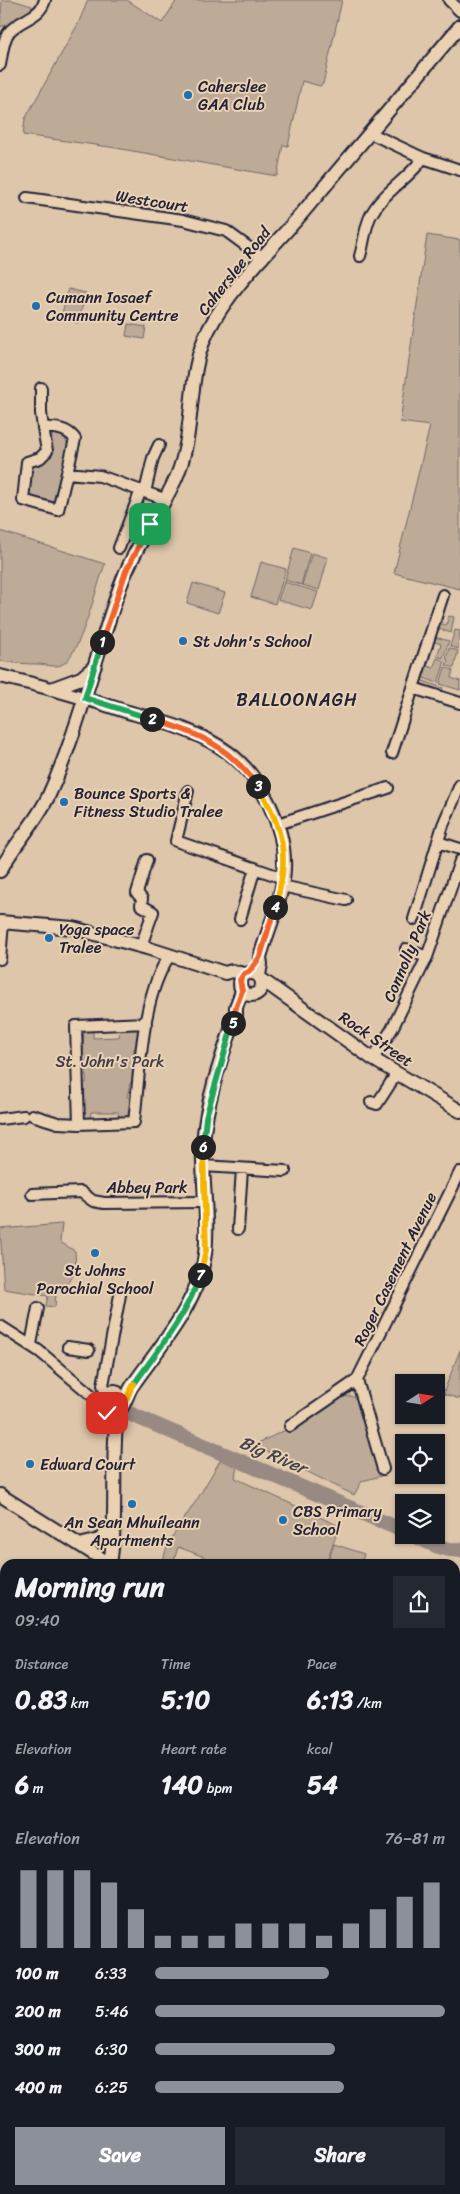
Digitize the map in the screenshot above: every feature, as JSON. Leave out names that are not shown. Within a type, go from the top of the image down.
[{"type":"main road","name":"Caherslee Road","points":[[0,871],[13,848],[36,818],[48,796],[85,698],[126,571],[176,477],[183,458],[190,423],[200,352],[208,330],[223,307],[263,258],[458,30]]},
{"type":"main road","points":[[50,689],[81,678],[95,666]]},
{"type":"main road","points":[[0,676],[85,698],[186,730],[230,754],[244,767],[258,786],[278,824],[284,858],[282,882],[260,957],[242,1010],[236,1015],[206,1117],[203,1166],[206,1250],[199,1280],[186,1308],[156,1354],[138,1378],[111,1401],[113,1528],[110,1559]]},
{"type":"main road","points":[[1,922],[74,928],[142,946],[225,973],[232,971],[251,983]]},
{"type":"main road","name":"Rock Street","points":[[251,983],[272,985],[276,991],[299,1005],[373,1060],[460,1111]]},
{"type":"main road","points":[[0,1495],[102,1559]]},
{"type":"main road","points":[[80,1545],[99,1540],[113,1528]]},
{"type":"street","points":[[0,65],[4,34],[35,16],[43,7],[45,0]]},
{"type":"street","points":[[449,0],[460,11]]},
{"type":"street","points":[[370,133],[423,158],[460,170]]},
{"type":"street","points":[[360,256],[371,215],[384,198],[417,167],[423,158]]},
{"type":"street","name":"Westcourt","points":[[27,198],[183,220],[207,226],[226,231],[263,258]]},
{"type":"street","points":[[41,388],[41,413],[43,428],[47,451],[40,458],[27,462],[23,500],[58,510],[75,439],[72,434],[61,430],[43,428]]},
{"type":"street","points":[[119,548],[143,491],[159,445]]},
{"type":"street","points":[[68,473],[100,476],[164,499]]},
{"type":"street","points":[[392,753],[443,595]]},
{"type":"street","points":[[413,688],[460,703]]},
{"type":"street","points":[[414,919],[438,842],[460,785]]},
{"type":"street","points":[[278,824],[388,788]]},
{"type":"street","points":[[188,792],[176,841],[255,868],[282,882],[346,900]]},
{"type":"street","points":[[438,842],[460,849]]},
{"type":"street","points":[[142,946],[153,912],[140,905],[142,899],[138,893],[146,860]]},
{"type":"street","name":"Connolly Park","points":[[373,1060],[392,1029],[427,957],[460,861]]},
{"type":"street","points":[[240,919],[255,868]]},
{"type":"street","points":[[0,959],[1,922]]},
{"type":"street","points":[[406,949],[427,957]]},
{"type":"street","points":[[0,1119],[28,1116],[58,1123],[134,1122],[146,1023],[158,976],[170,955]]},
{"type":"street","points":[[79,1124],[76,1026],[146,1023]]},
{"type":"street","points":[[371,1102],[377,1104],[397,1073]]},
{"type":"street","points":[[203,1166],[285,1171]]},
{"type":"street","points":[[238,1229],[242,1169]]},
{"type":"street","name":"Roger Casement Avenue","points":[[290,1426],[357,1380],[460,1172]]},
{"type":"street","name":"Abbey Park","points":[[32,1194],[81,1192],[93,1202],[104,1203],[204,1202]]},
{"type":"street","points":[[111,1401],[103,1385],[120,1295]]},
{"type":"street","points":[[31,1344],[38,1308]]},
{"type":"street","points":[[0,1326],[31,1344],[77,1383],[111,1401]]},
{"type":"street","points":[[68,1347],[88,1350]]},
{"type":"street","points":[[357,1380],[383,1469]]},
{"type":"green space","points":[[2,0],[12,0],[32,6],[29,13],[10,24],[0,27]]},
{"type":"green space","points":[[88,0],[127,0],[162,23],[177,0],[342,0],[323,84],[320,86],[302,81],[288,146],[283,145],[277,176],[110,147],[23,135],[25,119],[78,24]]},
{"type":"green space","points":[[427,235],[460,240],[460,589],[394,573],[430,426],[400,422]]},
{"type":"green space","points":[[68,289],[86,293],[78,323],[61,318]]},
{"type":"green space","points":[[128,324],[146,327],[144,339],[126,336]]},
{"type":"green space","points":[[56,433],[63,435],[68,445],[55,503],[53,504],[31,499],[28,496],[29,466],[44,460],[50,455],[52,435]]},
{"type":"green space","points":[[0,531],[105,564],[75,649],[61,665],[53,666],[0,661]]},
{"type":"green space","points":[[294,548],[310,553],[301,585],[285,580]]},
{"type":"green space","points":[[312,553],[328,558],[319,590],[302,585]]},
{"type":"green space","points":[[261,562],[286,569],[275,604],[251,597]]},
{"type":"green space","points":[[284,582],[318,592],[312,610],[278,600]]},
{"type":"green space","points":[[193,583],[225,593],[218,613],[187,603]]},
{"type":"green space","points":[[449,616],[454,617],[451,633],[439,629],[438,623],[446,625]]},
{"type":"green space","points":[[455,630],[460,631],[458,649],[450,646]]},
{"type":"green space","points":[[435,637],[449,641],[443,658],[437,656],[441,644],[432,641]]},
{"type":"green space","points":[[449,648],[458,651],[454,668],[446,665]]},
{"type":"green space","points":[[437,658],[445,661],[438,683],[421,677],[424,665],[433,668]]},
{"type":"green space","points":[[445,667],[453,670],[451,678],[460,681],[460,690],[440,684]]},
{"type":"green space","points":[[421,680],[443,688],[441,693],[422,686]]},
{"type":"green space","name":"St. John's Park","points":[[143,1027],[140,1048],[134,1048],[133,1068],[138,1069],[137,1083],[130,1083],[127,1097],[135,1099],[131,1117],[119,1117],[118,1112],[91,1112],[90,1120],[82,1119],[82,1083],[86,1083],[87,1066],[82,1066],[84,1030],[93,1031],[93,1038],[119,1037],[120,1029]]},
{"type":"green space","points":[[62,1224],[60,1242],[75,1251],[75,1272],[56,1294],[55,1307],[46,1306],[48,1296],[4,1289],[0,1229]]},
{"type":"green space","points":[[460,1350],[460,1399],[445,1395],[445,1389]]},
{"type":"green space","points":[[351,1396],[359,1400],[363,1408],[381,1476],[362,1481],[354,1495],[258,1447],[258,1443],[292,1427],[336,1398]]},
{"type":"green space","name":"CBS Primary School","points":[[221,1459],[237,1466],[235,1478],[339,1526],[328,1559],[210,1559],[178,1547],[174,1559],[163,1559],[168,1543]]},
{"type":"green space","points":[[334,1544],[364,1554],[362,1559],[329,1559]]},
{"type":"waterway","name":"Big River","points":[[128,1413],[395,1527]]},
{"type":"waterway","name":"Big River","points":[[432,1544],[441,1548],[460,1550]]},
{"type":"place","name":"Caherslee GAA Club","points":[[188,95]]},
{"type":"place","name":"Cumann Iosaef Community Centre","points":[[36,306]]},
{"type":"place","name":"St John's School","points":[[183,641]]},
{"type":"place","name":"Bounce Sports & Fitness Studio Tralee","points":[[64,802]]},
{"type":"place","name":"Yoga space Tralee","points":[[49,938]]},
{"type":"place","name":"St Johns Parochial School","points":[[95,1253]]},
{"type":"place","name":"Edward Court","points":[[30,1464]]},
{"type":"place","name":"An Sean Mhuíleann Apartments","points":[[132,1504]]},
{"type":"place","name":"CBS Primary School","points":[[283,1520]]},
{"type":"district","name":"BALLOONAGH","points":[[297,700]]},
{"type":"route","points":[[107,1413],[115,1414],[120,1411],[127,1393],[156,1354],[186,1308],[203,1268],[206,1250],[203,1143],[206,1117],[242,991],[240,980],[244,974],[249,972],[260,957],[282,886],[284,870],[282,840],[278,824],[269,804],[244,767],[230,754],[210,741],[186,730],[85,698],[126,571],[150,524]]}]
